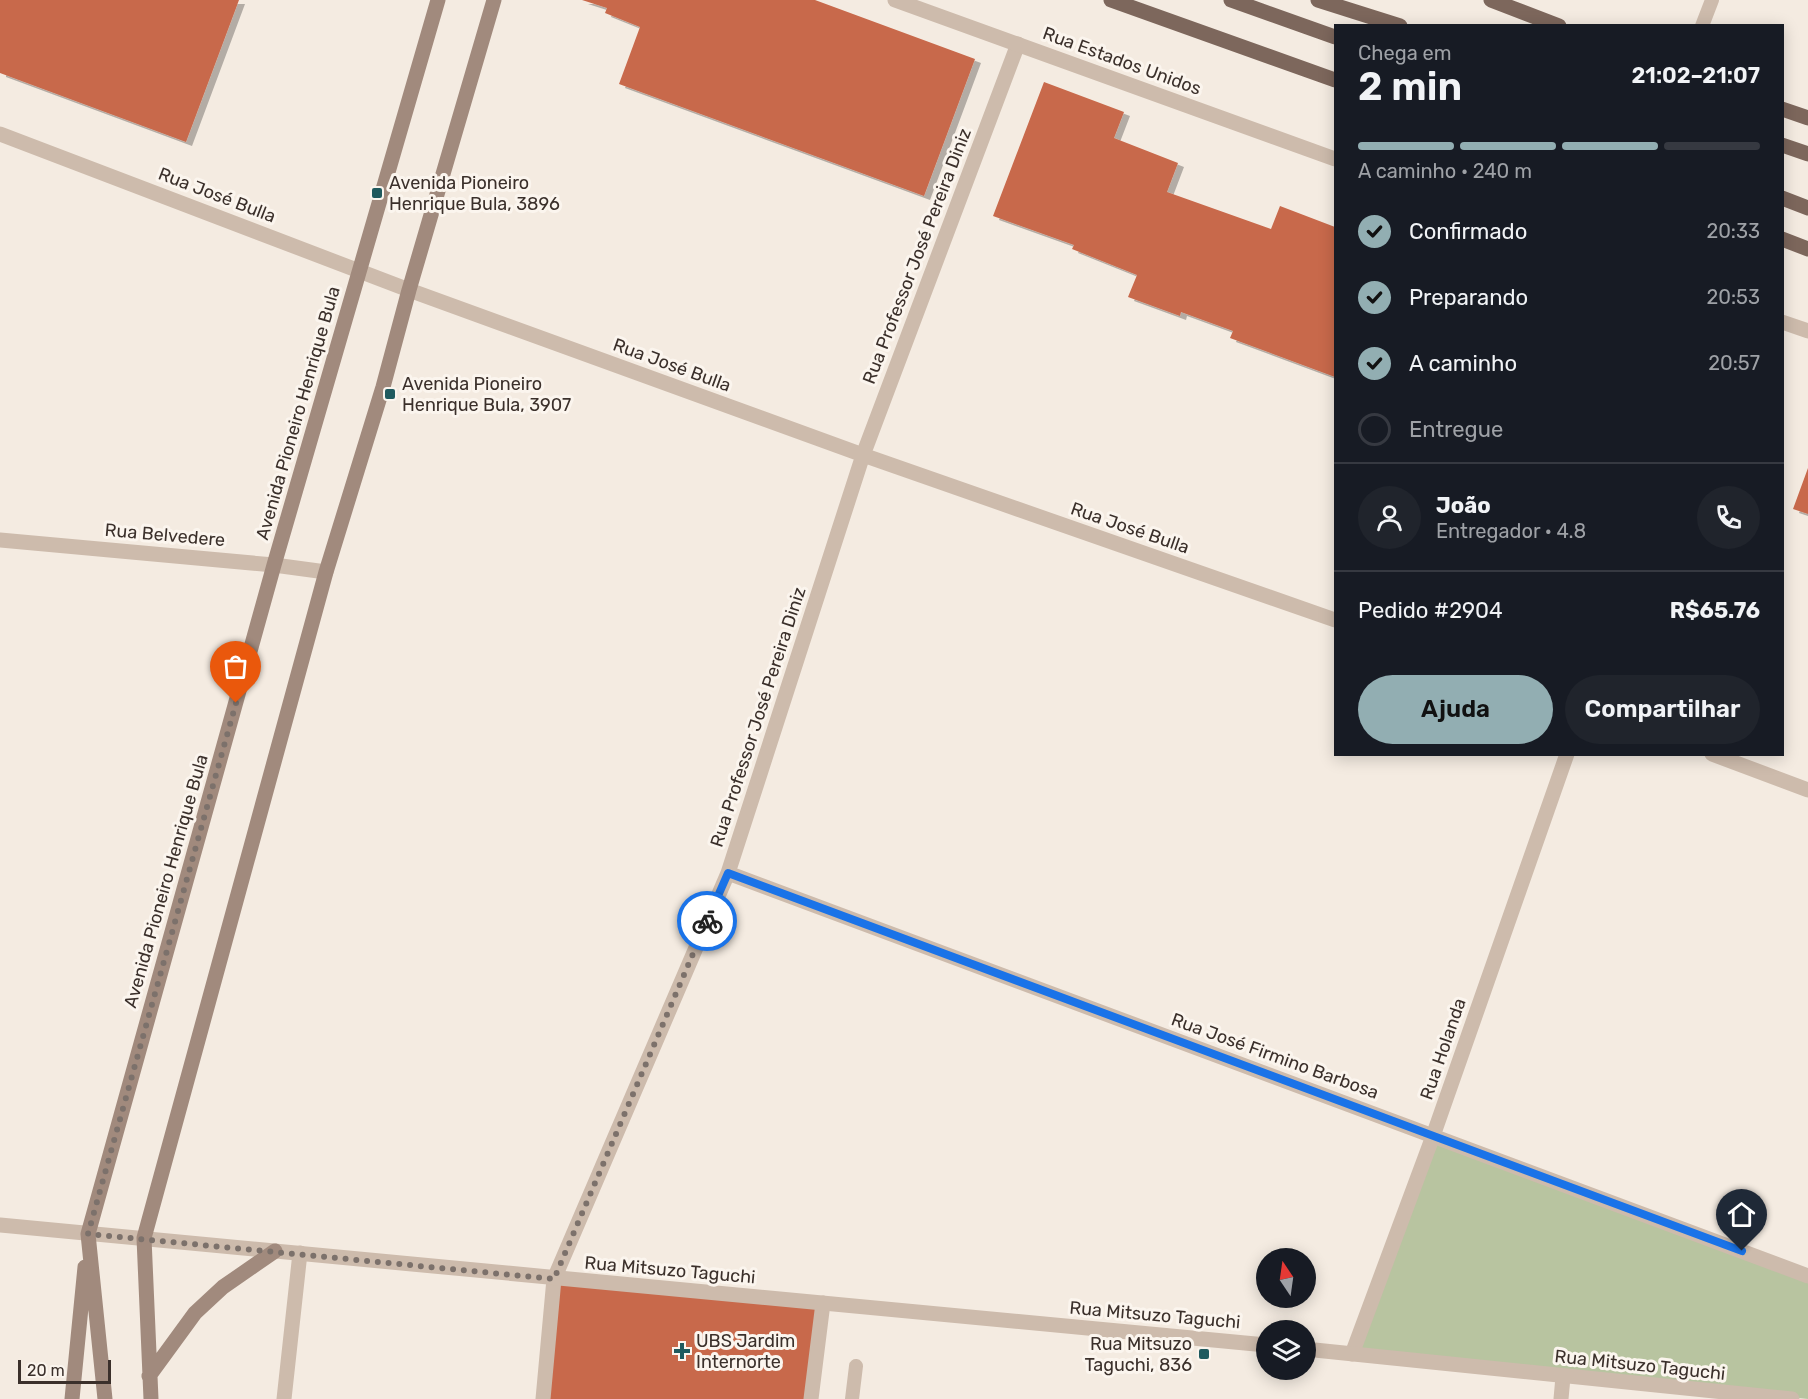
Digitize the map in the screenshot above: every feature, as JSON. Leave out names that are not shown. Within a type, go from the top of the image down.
[{"type":"main road","name":"Avenida Pioneiro Henrique Bula","points":[[105,1399],[88,1234],[274,565],[438,0]]},
{"type":"main road","points":[[152,1399],[149,1376],[144,1239],[326,572],[384,387],[409,290],[494,0]]},
{"type":"main road","points":[[1111,0],[1334,80]]},
{"type":"main road","points":[[1231,0],[1334,38]]},
{"type":"main road","points":[[1318,0],[1394,24]]},
{"type":"main road","points":[[1491,0],[1554,24]]},
{"type":"main road","points":[[1784,110],[1808,118]]},
{"type":"main road","points":[[1784,145],[1808,153]]},
{"type":"main road","points":[[1784,199],[1808,208]]},
{"type":"main road","points":[[1784,240],[1808,249]]},
{"type":"main road","points":[[72,1399],[88,1234]]},
{"type":"main road","points":[[149,1376],[195,1313],[223,1287],[275,1251]]},
{"type":"street","name":"Rua Estados Unidos","points":[[895,0],[1334,159]]},
{"type":"street","name":"Rua Professor José Pereira Diniz","points":[[543,1399],[554,1279],[728,873],[863,455],[1018,44]]},
{"type":"street","name":"Rua José Bulla","points":[[0,134],[409,290],[863,455],[1334,620]]},
{"type":"street","points":[[1784,323],[1808,331]]},
{"type":"street","name":"Rua Belvedere","points":[[0,540],[274,565],[326,572]]},
{"type":"street","name":"Rua Holanda","points":[[1352,1354],[1433,1136],[1566,756]]},
{"type":"street","points":[[1717,756],[1808,790]]},
{"type":"street","name":"Rua José Firmino Barbosa","points":[[728,873],[1808,1276]]},
{"type":"street","name":"Rua Mitsuzo Taguchi","points":[[0,1225],[1256,1345]]},
{"type":"street","points":[[284,1399],[300,1253]]},
{"type":"street","points":[[811,1399],[824,1303]]},
{"type":"street","name":"Rua Mitsuzo Taguchi","points":[[1316,1350],[1792,1399]]},
{"type":"street","points":[[1561,1399],[1563,1377]]},
{"type":"lane","points":[[1703,24],[1712,0]]},
{"type":"lane","points":[[852,1399],[856,1366]]},
{"type":"green space","points":[[1433,1136],[1808,1276],[1808,1399],[1352,1354]]},
{"type":"building","points":[[0,0],[239,0],[186,142],[0,73]]},
{"type":"building","points":[[582,0],[815,0],[975,59],[924,196],[619,84],[640,27],[605,13],[607,8]]},
{"type":"building","points":[[1044,82],[1124,112],[1114,138],[1178,163],[1167,192],[1271,229],[1280,206],[1334,227],[1334,377],[1230,338],[1233,331],[1181,312],[1180,316],[1128,297],[1137,275],[1072,249],[1074,245],[993,216]]},
{"type":"building","points":[[1808,468],[1808,514],[1793,509]]},
{"type":"building","name":"UBS Jardim Internorte","points":[[554,1279],[823,1303],[811,1399],[543,1399]]},
{"type":"way so far","points":[[236,703],[88,1234],[554,1279],[707,921]]},
{"type":"place","name":"Avenida Pioneiro Henrique Bula, 3896","points":[[377,193]]},
{"type":"place","name":"Avenida Pioneiro Henrique Bula, 3907","points":[[390,394]]},
{"type":"place","name":"UBS Jardim Internorte","points":[[682,1351]]},
{"type":"place","name":"Rua Mitsuzo Taguchi, 836","points":[[1204,1354]]},
{"type":"route","points":[[707,921],[728,873],[1742,1251]]}]
